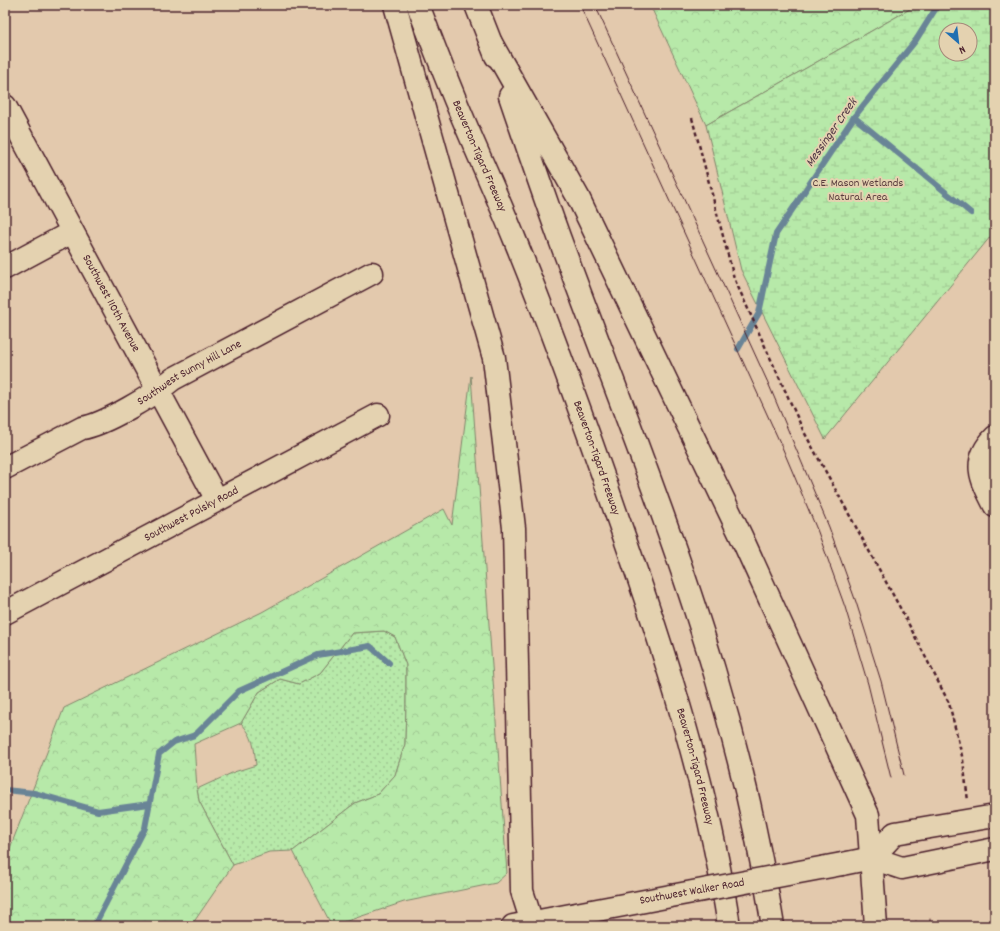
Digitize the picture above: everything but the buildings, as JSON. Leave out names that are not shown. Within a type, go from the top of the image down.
[{"type":"main road","points":[[395,5],[494,358],[514,528],[522,891],[526,925]]},
{"type":"main road","name":"Beaverton-Tigard Freeway","points":[[418,5],[451,90],[515,239],[592,443],[641,584],[668,665],[703,793],[723,881],[729,926]]},
{"type":"main road","points":[[476,5],[491,43],[559,236],[625,411],[714,670],[744,781],[763,864],[773,926]]},
{"type":"main road","points":[[491,43],[578,197],[741,536],[868,815],[876,926]]},
{"type":"main road","name":"Southwest 110th Avenue","points":[[5,106],[217,500]]},
{"type":"main road","points":[[5,268],[72,232]]},
{"type":"main road","name":"Southwest Sunny Hill Lane","points":[[5,468],[82,428],[95,425],[158,391],[173,379],[372,273]]},
{"type":"main road","name":"Southwest Polsky Road","points":[[5,613],[378,415]]},
{"type":"main road","points":[[995,436],[987,445],[980,466],[984,484],[995,506]]},
{"type":"main road","points":[[872,858],[895,833],[995,816]]},
{"type":"main road","name":"Southwest Walker Road","points":[[526,925],[636,902],[872,858],[902,868],[995,849]]},
{"type":"path","points":[[692,118],[734,278],[803,430],[904,615],[949,703],[963,760],[971,820]]},
{"type":"green space","points":[[650,5],[917,5],[706,125]]},
{"type":"green space","name":"C.E. Mason Wetlands Natural Area","points":[[917,5],[995,5],[995,231],[825,439],[741,270],[706,125]]},
{"type":"green space","points":[[471,376],[507,873],[496,883],[404,902],[332,926],[293,851],[355,803],[378,794],[395,775],[405,744],[406,665],[395,637],[384,631],[352,633],[320,673],[299,684],[280,679],[259,692],[241,723],[194,744],[199,801],[233,865],[191,926],[5,926],[5,861],[64,708],[262,612],[444,509],[452,525]]},
{"type":"green space","points":[[384,631],[395,637],[406,665],[405,744],[395,775],[378,794],[355,803],[293,851],[269,852],[233,865],[199,801],[197,789],[234,772],[256,765],[254,747],[251,738],[241,723],[259,692],[280,679],[299,684],[320,673],[352,633]]},
{"type":"waterway","name":"Messinger Creek","points":[[738,349],[759,313],[776,234],[854,117],[916,40],[938,5]]},
{"type":"waterway","points":[[854,117],[971,213]]},
{"type":"waterway","points":[[94,926],[145,828],[159,754],[174,742],[195,735],[239,691],[318,655],[370,646],[389,663]]},
{"type":"waterway","points":[[5,790],[34,793],[98,811],[149,804]]},
{"type":"tram line","points":[[580,5],[782,447],[818,532],[845,607],[868,684],[891,778]]},
{"type":"tram line","points":[[595,5],[769,385],[829,527],[856,602],[881,681],[904,775]]},
{"type":"tram line","points":[[930,919],[930,926]]},
{"type":"tram line","points":[[916,921],[917,926]]}]
